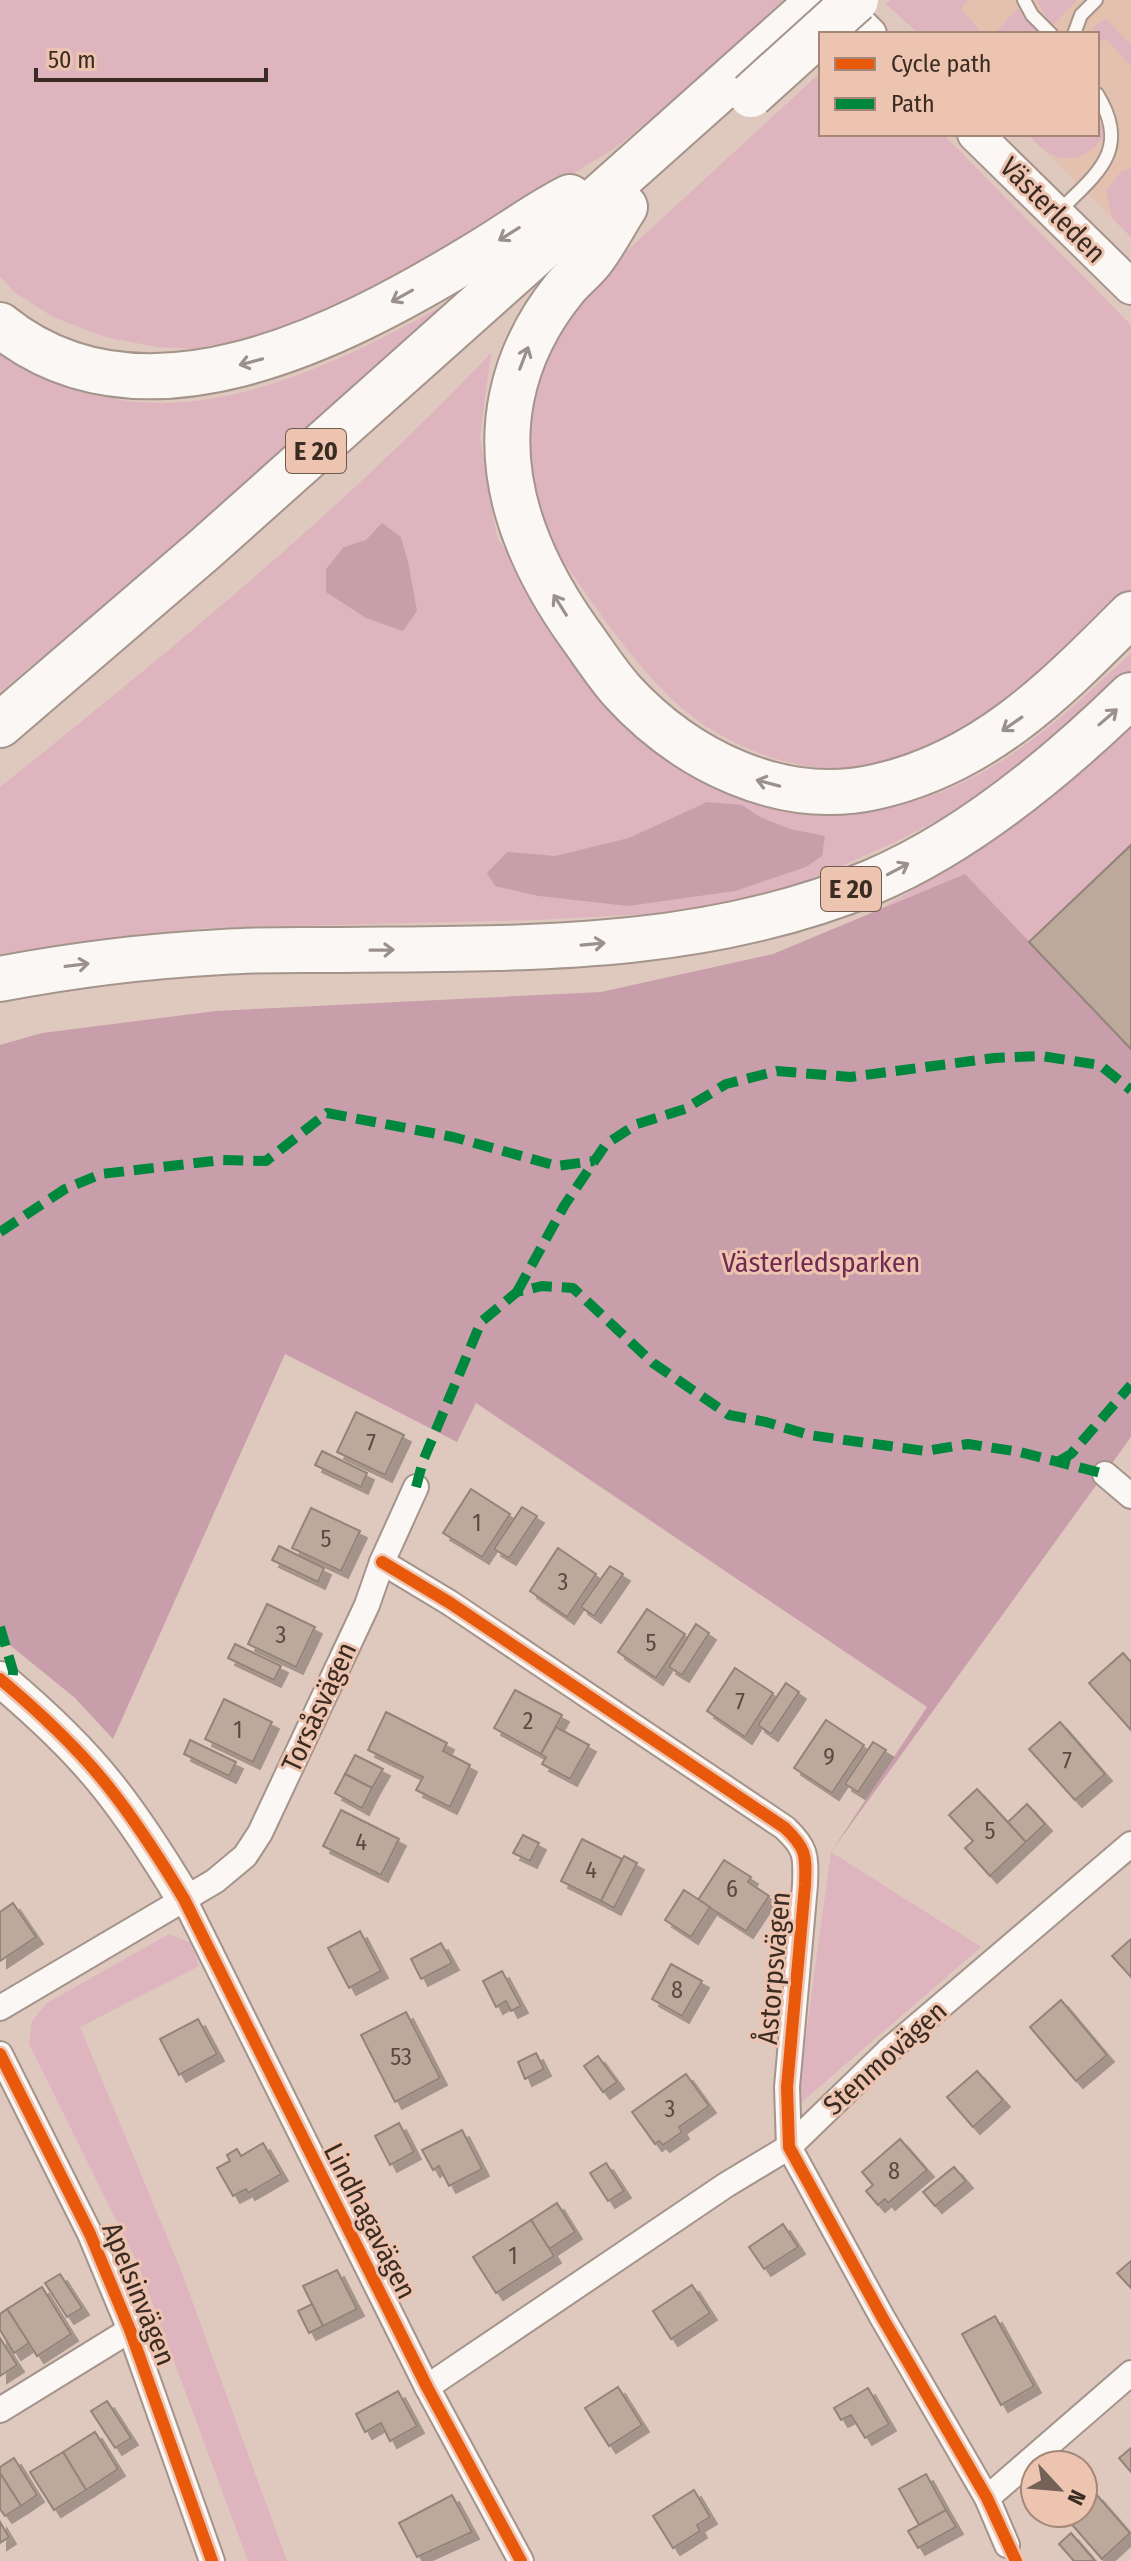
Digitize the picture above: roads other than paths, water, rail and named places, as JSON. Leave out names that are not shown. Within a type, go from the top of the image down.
[{"type":"highway","name":"E 20","points":[[0,753],[209,575],[836,0]]},
{"type":"highway","name":"E 20","points":[[0,325],[43,353],[90,370],[161,377],[255,362],[358,320],[471,258],[567,198],[626,190]]},
{"type":"highway","name":"E 20","points":[[626,190],[593,258],[564,290],[538,326],[522,359],[511,397],[507,437],[509,476],[517,515],[547,584],[621,690],[651,720],[690,749],[729,770],[772,786],[825,791],[872,788],[917,776],[958,758],[1014,723],[1060,684],[1131,614]]},
{"type":"highway","name":"E 20","points":[[0,725],[626,190]]},
{"type":"highway","name":"E 20","points":[[0,979],[73,965],[224,951],[553,947],[647,940],[791,911],[874,881],[943,845],[1020,792],[1131,695]]},
{"type":"street","points":[[836,0],[867,32]]},
{"type":"street","name":"Västerleden","points":[[977,136],[1131,287]]},
{"type":"street","points":[[1105,1474],[1131,1496]]},
{"type":"street","name":"Torsåsvägen","points":[[184,1899],[232,1868],[245,1856],[260,1833],[367,1605],[382,1562],[416,1487]]},
{"type":"street","name":"Åstorpsvägen","points":[[382,1562],[476,1620],[785,1828],[799,1841],[806,1854],[805,1885],[787,2087],[789,2147],[882,2317],[987,2498],[1007,2545]]},
{"type":"street","points":[[0,1679],[67,1741],[106,1784],[153,1848],[184,1899],[0,2008]]},
{"type":"street","name":"Stenmovägen","points":[[427,2387],[726,2185],[789,2147],[888,2051],[1131,1844]]},
{"type":"street","name":"Lindhagavägen","points":[[184,1899],[427,2387],[521,2561]]},
{"type":"street","name":"Apelsinvägen","points":[[0,2054],[90,2234],[130,2330],[212,2561]]},
{"type":"street","name":"Apelsinvägen","points":[[0,2410],[130,2330]]},
{"type":"street","points":[[987,2498],[1131,2373]]},
{"type":"lane","points":[[1024,0],[1032,15],[1049,32]]},
{"type":"lane","points":[[1075,32],[1081,15],[1096,0]]},
{"type":"lane","points":[[1056,213],[1117,154],[1120,131],[1110,109],[1099,96]]},
{"type":"park label","name":"Västerledsparken","points":[[821,1262]]}]
